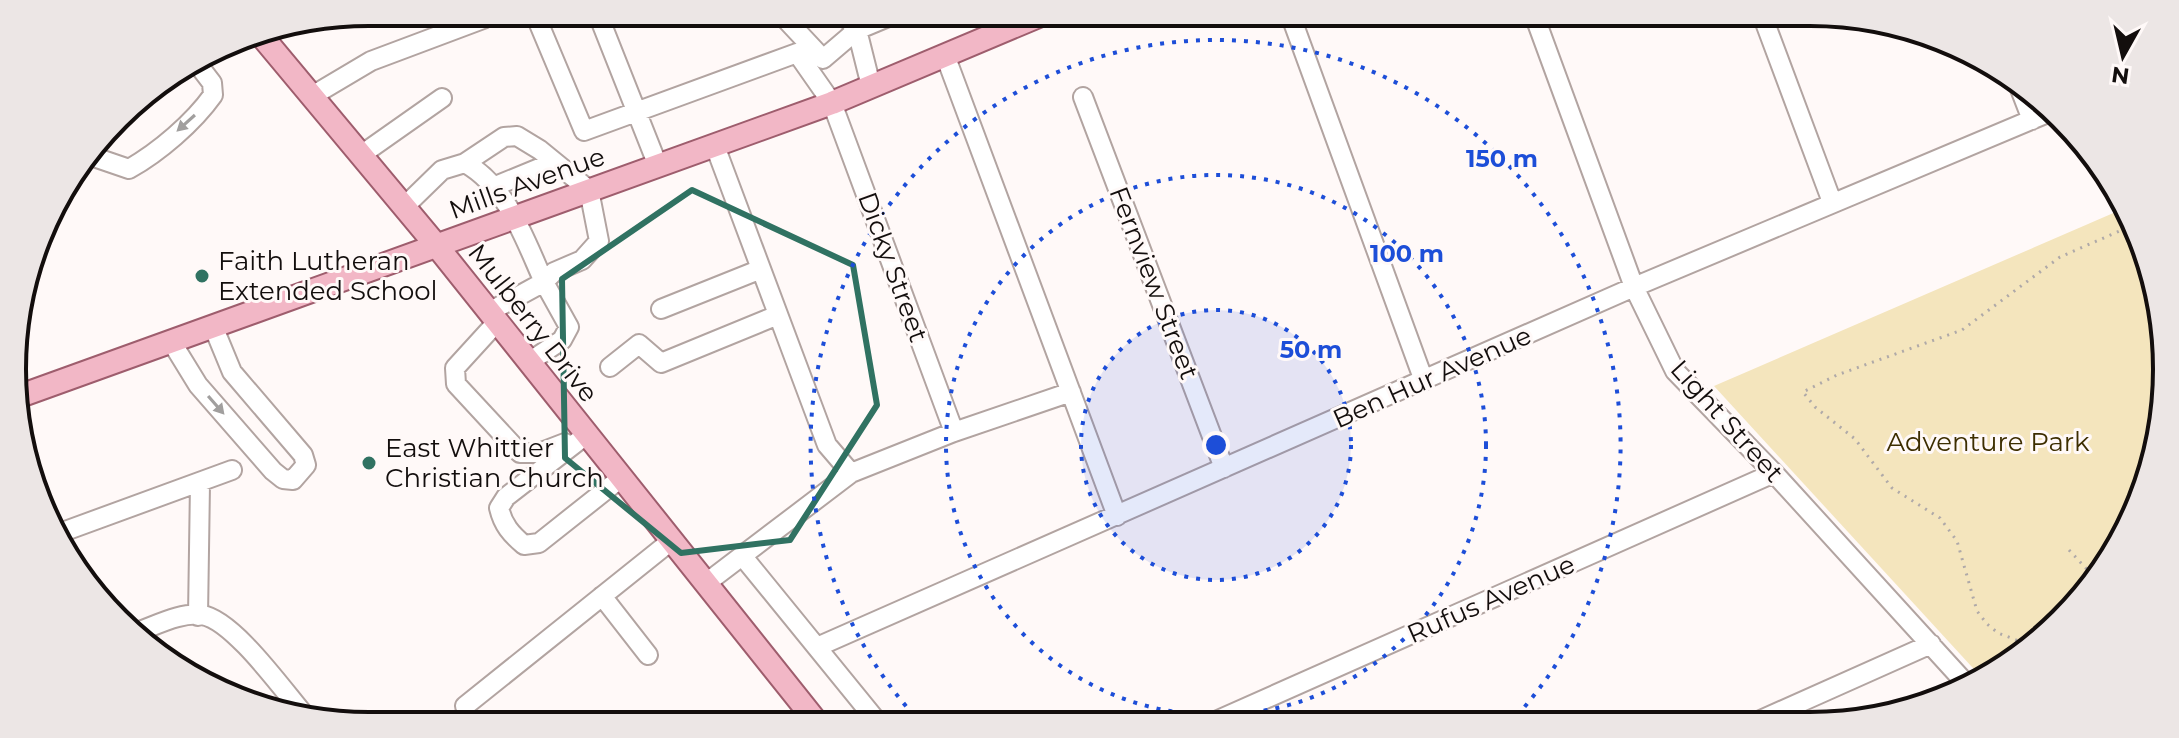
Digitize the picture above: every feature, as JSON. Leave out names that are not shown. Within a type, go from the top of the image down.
[{"type":"main road","name":"Mills Avenue","points":[[27,393],[832,103],[1014,26]]},
{"type":"main road","name":"Mulberry Drive","points":[[267,42],[436,245],[808,712]]},
{"type":"street","points":[[312,96],[371,61],[464,26]]},
{"type":"street","points":[[540,26],[584,131],[635,111]]},
{"type":"street","points":[[602,26],[658,166]]},
{"type":"street","points":[[792,26],[823,59],[857,30],[867,26]]},
{"type":"street","points":[[854,26],[871,86]]},
{"type":"street","points":[[1294,26],[1424,381]]},
{"type":"street","name":"Light Street","points":[[1538,26],[1634,287],[1675,371],[1774,473],[1961,678]]},
{"type":"street","points":[[1766,26],[1832,202]]},
{"type":"street","name":"Dicky Street","points":[[635,111],[797,53],[832,103],[954,432]]},
{"type":"street","points":[[945,55],[1117,516]]},
{"type":"street","points":[[98,158],[129,169],[144,160],[205,106],[213,95],[212,83],[202,69]]},
{"type":"street","name":"Fernview Street","points":[[1083,97],[1224,468]]},
{"type":"street","points":[[361,155],[442,98]]},
{"type":"street","points":[[2025,102],[2032,120]]},
{"type":"street","name":"Ben Hur Avenue","points":[[817,647],[1634,287],[2041,116]]},
{"type":"street","points":[[404,207],[442,170],[465,163],[504,137],[517,136],[589,190],[599,241],[582,260],[554,272],[493,317],[455,368],[456,384],[520,453],[539,453],[586,435]]},
{"type":"street","points":[[715,146],[827,445],[851,473]]},
{"type":"street","points":[[493,187],[554,162]]},
{"type":"street","points":[[465,163],[482,172],[515,217],[544,282],[569,327],[562,340],[529,362]]},
{"type":"street","points":[[661,309],[761,269]]},
{"type":"street","points":[[610,367],[639,344],[661,363],[778,315]]},
{"type":"street","points":[[171,341],[198,385],[273,471],[283,479],[293,480],[306,465],[303,455],[232,372],[213,326]]},
{"type":"street","points":[[705,584],[744,558],[851,473],[954,432],[1071,392]]},
{"type":"street","points":[[586,435],[506,497],[499,508],[502,522],[524,545],[539,543],[621,478]]},
{"type":"street","points":[[67,531],[232,470]]},
{"type":"street","name":"Rufus Avenue","points":[[1236,712],[1774,473]]},
{"type":"street","points":[[198,616],[200,484]]},
{"type":"street","points":[[465,706],[671,541]]},
{"type":"street","points":[[744,558],[870,712]]},
{"type":"street","points":[[602,596],[648,655]]},
{"type":"street","points":[[145,629],[183,616],[204,615],[230,630],[294,703]]},
{"type":"street","points":[[1779,712],[1931,644]]},
{"type":"path","points":[[2019,641],[1998,633],[1977,611],[1957,541],[1940,518],[1892,488],[1855,439],[1815,407],[1803,392],[1837,375],[1962,330],[2060,257],[2123,229]]},
{"type":"path","points":[[2069,550],[2088,570]]},
{"type":"highlighted area","points":[[692,190],[853,265],[877,405],[790,540],[681,553],[565,458],[562,279]]},
{"type":"green space","name":"Adventure Park","points":[[2115,212],[2135,259],[2150,324],[2153,369],[2150,414],[2135,479],[2118,521],[2095,560],[2053,612],[2019,641],[1975,670],[1714,386]]},
{"type":"place","name":"Faith Lutheran Extended School","points":[[202,276]]},
{"type":"place","name":"East Whittier Christian Church","points":[[369,463]]}]
